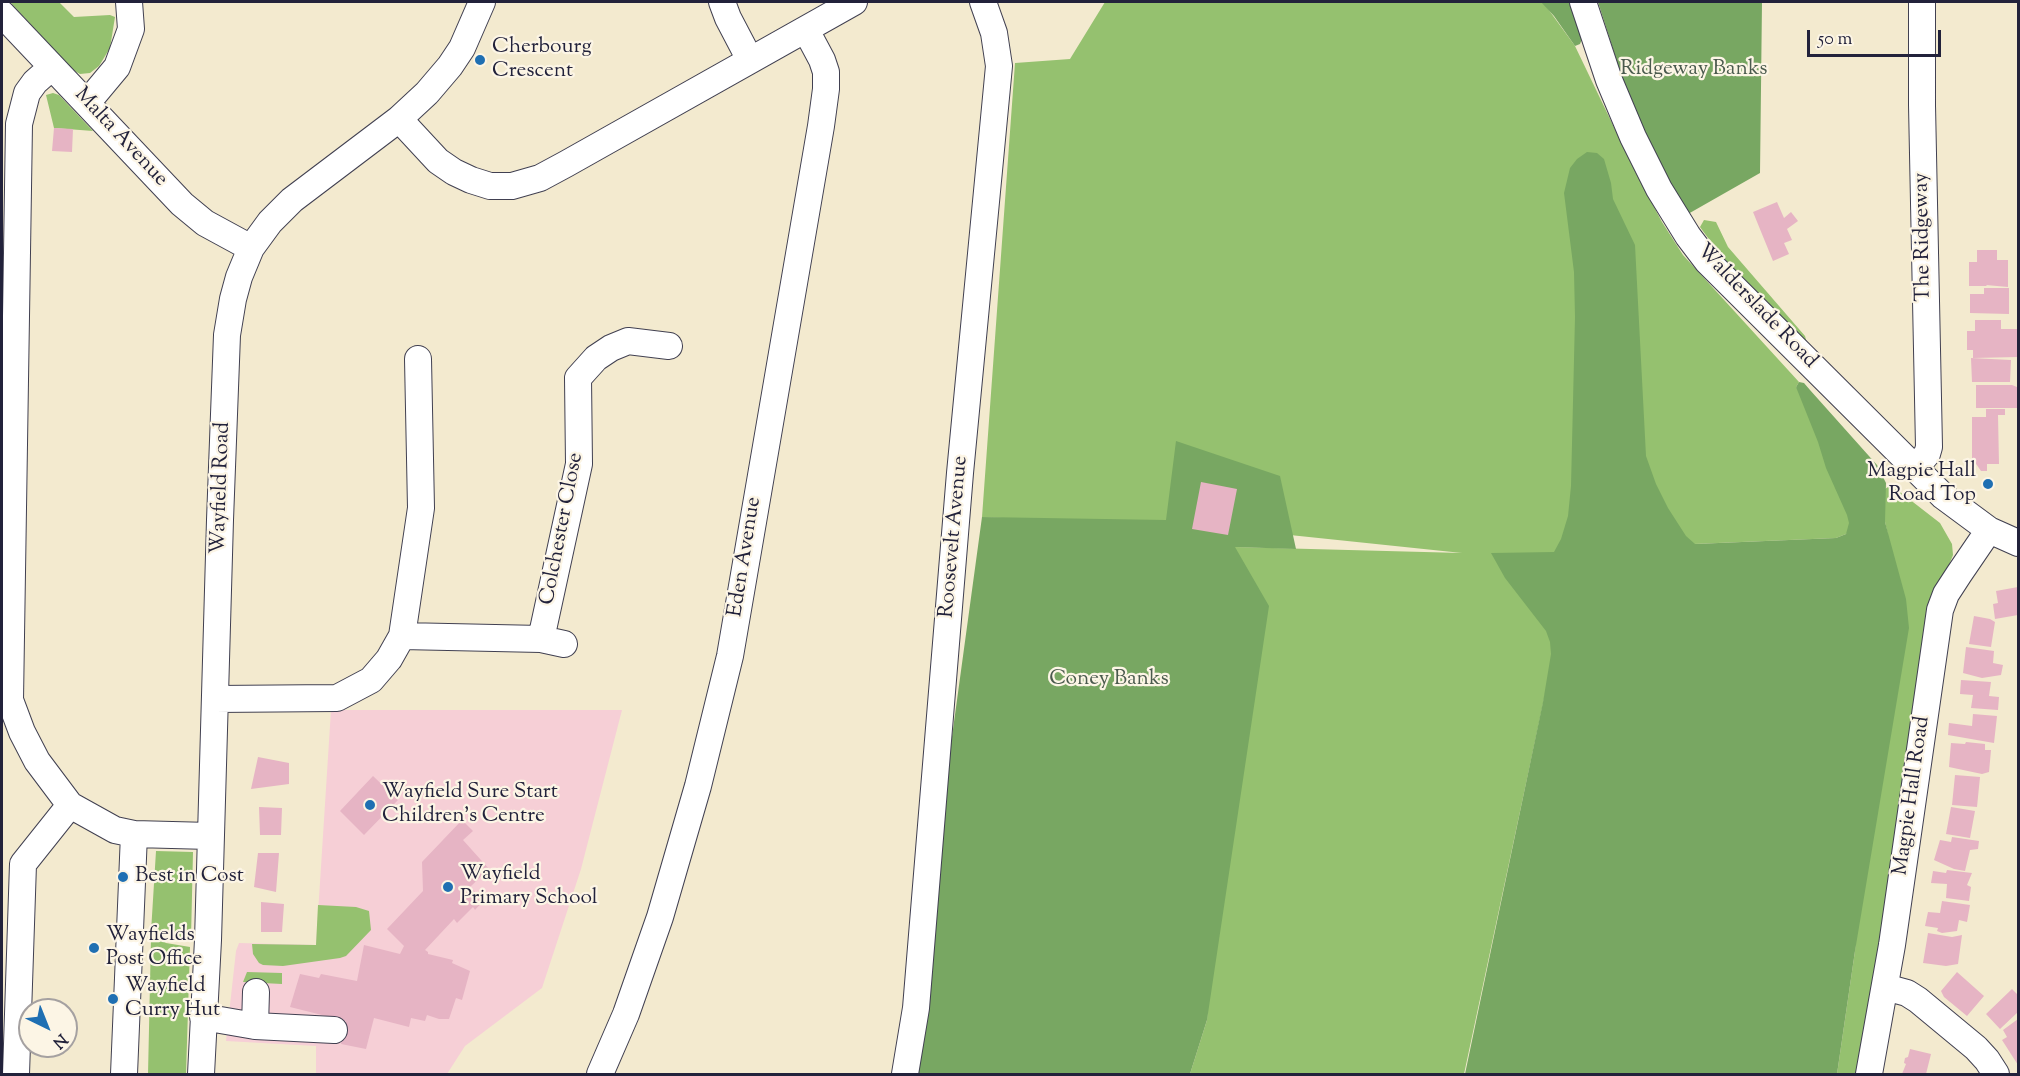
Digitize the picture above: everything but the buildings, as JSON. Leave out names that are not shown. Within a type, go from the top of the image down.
[{"type":"street","points":[[87,103],[117,67],[131,29],[129,2]]},
{"type":"street","name":"Wayfield Road","points":[[201,1074],[208,940],[227,335],[233,299],[251,248],[270,222],[292,200],[399,119],[427,93],[450,66],[469,35],[482,2]]},
{"type":"street","points":[[722,2],[750,60]]},
{"type":"street","points":[[399,119],[438,162],[454,172],[490,186],[512,186],[540,178],[854,2]]},
{"type":"street","name":"Roosevelt Avenue","points":[[905,1074],[916,1008],[960,473],[999,66],[994,33],[983,2]]},
{"type":"street","name":"Walderslade Road","points":[[1583,2],[1609,80],[1633,137],[1659,189],[1688,236],[1707,261],[1943,496],[1989,530],[2019,543]]},
{"type":"street","name":"The Ridgeway","points":[[1915,468],[1927,454],[1929,447],[1922,2]]},
{"type":"street","name":"Malta Avenue","points":[[2,14],[182,204],[205,223],[251,248]]},
{"type":"street","name":"Eden Avenue","points":[[600,1074],[626,1014],[660,917],[698,786],[730,656],[825,100],[825,70],[819,52],[806,30]]},
{"type":"street","points":[[52,67],[35,82],[27,93],[19,124],[10,700],[22,732],[37,761],[70,804],[115,830],[134,834],[210,836]]},
{"type":"street","name":"Colchester Close","points":[[402,636],[553,642],[579,464],[579,378],[596,358],[628,341],[669,346]]},
{"type":"street","points":[[215,699],[337,698],[371,680],[389,659],[402,636],[421,508],[418,359]]},
{"type":"street","name":"Magpie Hall Road","points":[[1869,1074],[1885,987],[1940,610],[1946,594],[1989,530]]},
{"type":"street","points":[[16,1074],[23,864],[70,804]]},
{"type":"street","points":[[124,1074],[134,834]]},
{"type":"street","points":[[1885,987],[1907,993],[1918,1000],[1976,1048],[1996,1074]]},
{"type":"street","points":[[255,1026],[256,992]]},
{"type":"street","points":[[203,1017],[255,1026],[334,1030]]},
{"type":"shaded area","name":"Wayfield Primary School","points":[[331,710],[622,710],[581,869],[542,988],[465,1046],[447,1074],[316,1074],[316,1046],[226,1041],[236,951],[239,943],[316,945]]},
{"type":"green space","points":[[10,2],[59,2],[74,17],[110,15],[115,17],[110,48],[99,66],[90,73],[80,74],[73,70]]},
{"type":"green space","points":[[1105,2],[1543,2],[1575,46],[1636,173],[1662,222],[1683,255],[1799,382],[1796,387],[1885,489],[1891,485],[1940,523],[1952,544],[1953,555],[1943,580],[1862,1074],[1837,1074],[1855,951],[1888,535],[1885,522],[1885,490],[1846,534],[1836,538],[1576,549],[1464,1074],[1190,1074],[1207,1020],[1235,547],[1462,553],[1242,530],[982,517],[1015,63],[1070,59]]},
{"type":"green space","points":[[1541,2],[1569,2],[1582,39],[1580,44],[1575,46]]},
{"type":"green space","name":"Ridgeway Banks","points":[[1598,2],[1762,2],[1760,173],[1688,214],[1651,151],[1622,77]]},
{"type":"green space","points":[[53,93],[59,95],[93,131],[54,128],[46,95]]},
{"type":"green space","points":[[1587,152],[1597,153],[1604,159],[1613,199],[1635,245],[1646,456],[1668,508],[1686,536],[1695,544],[1836,538],[1846,534],[1849,523],[1847,515],[1826,468],[1796,387],[1799,382],[1804,383],[1877,465],[1886,483],[1885,522],[1906,599],[1909,628],[1855,951],[1837,1074],[1465,1074],[1551,654],[1546,631],[1505,578],[1491,553],[1554,552],[1561,539],[1568,516],[1571,486],[1575,317],[1574,272],[1564,193],[1570,168]]},
{"type":"green space","points":[[1704,220],[1716,222],[1728,247],[1805,336],[1807,343],[1801,340],[1782,317],[1727,264],[1700,227]]},
{"type":"green space","name":"Coney Banks","points":[[1176,441],[1280,476],[1296,549],[1235,547],[1269,606],[1207,1020],[1190,1074],[914,1074],[929,905],[982,517],[1166,520]]},
{"type":"green space","points":[[156,851],[193,852],[191,938],[167,937],[161,933],[151,932]]},
{"type":"green space","points":[[318,905],[356,907],[369,911],[371,930],[346,956],[340,958],[283,966],[259,963],[253,954],[252,944],[316,945]]},
{"type":"green space","points":[[151,938],[190,947],[186,1074],[148,1074]]},
{"type":"green space","points":[[247,972],[282,973],[282,984],[243,982]]},
{"type":"place","name":"Cherbourg Crescent","points":[[480,60]]},
{"type":"place","name":"Magpie Hall Road Top","points":[[1988,484]]},
{"type":"place","name":"Wayfield Sure Start Children’s Centre","points":[[370,805]]},
{"type":"place","name":"Best in Cost","points":[[123,877]]},
{"type":"place","name":"Wayfield Primary School","points":[[448,887]]},
{"type":"place","name":"Wayfields Post Office","points":[[94,948]]},
{"type":"place","name":"Wayfield Curry Hut","points":[[113,999]]}]
